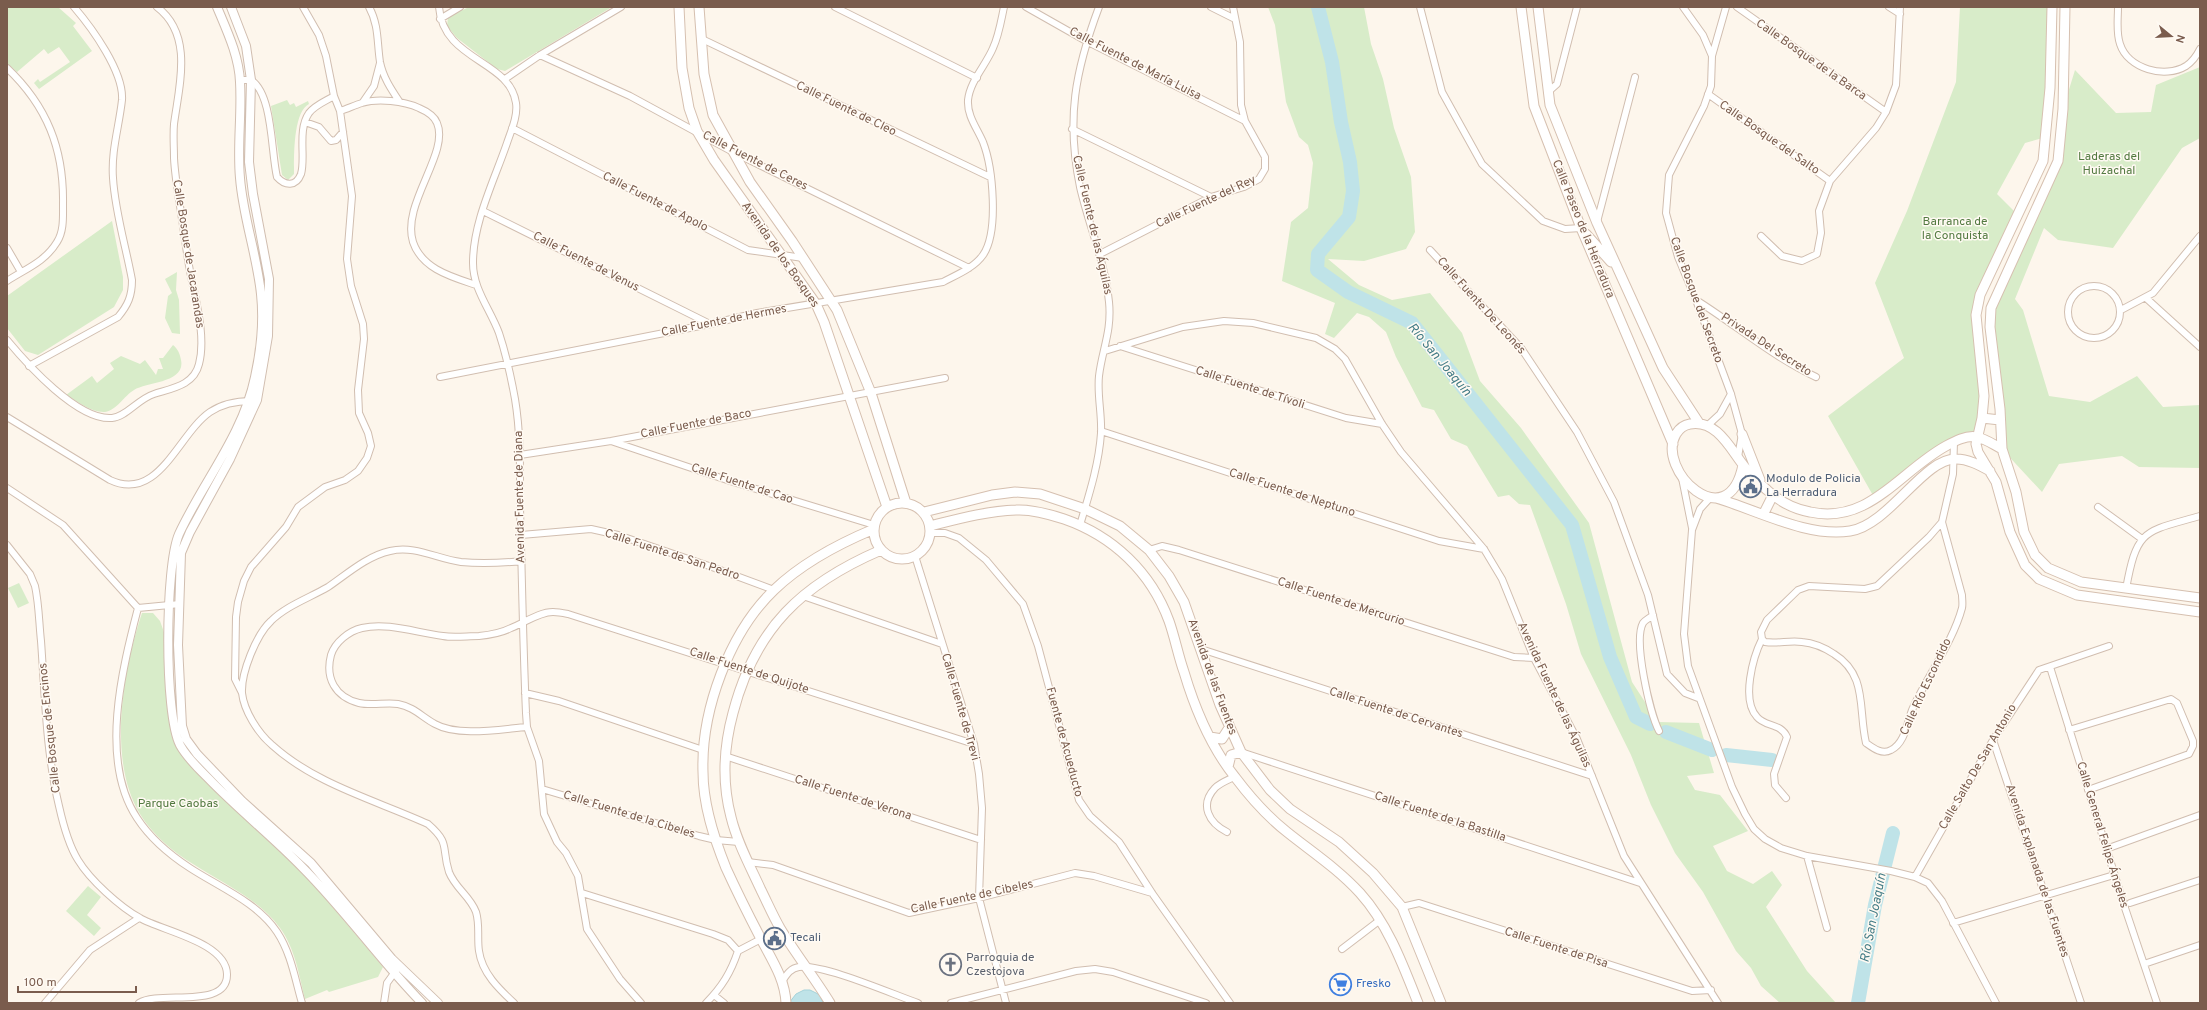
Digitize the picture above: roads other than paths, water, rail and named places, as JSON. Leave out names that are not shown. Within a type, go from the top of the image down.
[{"type":"main road","name":"Avenida de los Bosques","points":[[679,7],[682,68],[689,108],[697,131],[714,160],[816,304],[824,322],[848,397],[887,507]]},
{"type":"main road","name":"Avenida de los Bosques","points":[[699,7],[704,74],[713,115],[750,182],[837,310],[871,393],[906,502]]},
{"type":"main road","name":"Calle Paseo de la Herradura","points":[[1521,7],[1534,106],[1580,228],[1673,444]]},
{"type":"main road","name":"Calle Paseo de la Herradura","points":[[1538,7],[1550,105],[1597,223],[1663,368],[1703,425]]},
{"type":"main road","points":[[2052,7],[2050,88],[2043,161],[1980,295],[1976,315],[1984,396],[1982,418],[1977,437],[1978,452],[1990,471],[2002,500],[2015,546],[2025,564],[2039,579],[2077,596],[2200,612]]},
{"type":"main road","points":[[2065,7],[2063,109],[2058,161],[1991,308],[1990,327],[2002,449],[2016,492],[2024,532],[2035,555],[2048,568],[2081,582],[2200,598]]},
{"type":"main road","points":[[1580,228],[1617,269]]},
{"type":"main road","points":[[1982,418],[2000,420]]},
{"type":"main road","points":[[1990,471],[1970,461],[1955,459],[1937,466],[1872,523],[1851,531],[1830,532],[1810,529],[1764,513],[1697,493],[1682,475],[1676,460],[1673,444],[1680,428],[1685,425],[1703,425],[1727,442],[1743,465],[1762,485],[1786,505],[1810,512],[1835,515],[1852,512],[1875,500],[1931,454],[1964,438],[1977,437],[2002,449]]},
{"type":"main road","points":[[1742,434],[1762,485]]},
{"type":"main road","points":[[1713,498],[1724,495],[1733,489],[1740,479],[1743,465]]},
{"type":"main road","name":"Avenida de las Fuentes","points":[[924,512],[992,495],[1015,492],[1040,494],[1085,509],[1120,526],[1150,550],[1169,576],[1184,602],[1229,728],[1241,752],[1270,790],[1290,809],[1339,842],[1373,872],[1402,906],[1441,1003]]},
{"type":"main road","points":[[1764,513],[1773,495]]},
{"type":"main road","points":[[906,502],[916,506],[924,512],[930,529],[926,546],[915,556],[901,560],[893,558],[881,550],[874,537],[874,527],[881,512],[887,507],[896,503],[906,502]]},
{"type":"main road","name":"Avenida de las Fuentes","points":[[930,529],[979,514],[1017,510],[1053,515],[1080,525],[1114,545],[1129,558],[1154,590],[1168,619],[1195,707],[1210,737],[1228,767],[1234,776],[1275,821],[1350,883],[1380,920],[1391,940],[1418,1003]]},
{"type":"main road","points":[[786,1003],[783,980],[727,869],[716,840],[706,805],[703,774],[703,750],[708,720],[725,663],[748,622],[774,590],[789,577],[835,547],[874,527]]},
{"type":"main road","points":[[830,1003],[808,967],[779,927],[748,862],[731,817],[725,756],[729,729],[746,670],[755,652],[769,632],[784,613],[803,596],[834,573],[881,550]]},
{"type":"main road","points":[[1210,737],[1222,739],[1229,728]]},
{"type":"main road","points":[[1228,767],[1231,755],[1241,752]]},
{"type":"street","points":[[29,366],[118,317],[127,306],[132,294],[132,280],[113,180],[114,140],[122,98],[120,80],[114,64],[74,7]]},
{"type":"street","name":"Calle Bosque de Jacarandas","points":[[7,340],[29,366],[57,392],[90,412],[102,417],[113,418],[123,414],[138,401],[148,396],[178,387],[190,381],[196,373],[200,349],[198,309],[190,274],[174,167],[174,127],[181,76],[182,56],[173,26],[167,16],[157,7]]},
{"type":"street","points":[[217,7],[234,50],[240,80],[240,178],[257,269],[262,307],[260,350],[253,400],[176,543],[171,564],[170,692],[173,724],[177,739],[190,760],[236,807],[261,823],[318,871],[422,1003]]},
{"type":"street","points":[[231,7],[246,46],[251,80],[249,162],[253,194],[268,267],[270,291],[266,352],[253,400],[230,459],[184,546],[180,564],[178,665],[181,719],[184,733],[197,754],[261,823]]},
{"type":"street","points":[[304,7],[319,35],[326,56],[334,96],[340,111],[352,196],[346,259],[351,286],[364,324],[364,339],[358,390],[359,413],[368,433],[371,446],[367,458],[358,471],[346,480],[325,487],[298,507],[286,527],[249,572],[238,602],[236,617],[235,679],[242,693],[248,712],[258,729],[271,744],[290,760],[314,775],[428,824],[438,833],[445,845],[449,871],[455,884],[471,902],[476,913],[479,929],[479,951],[483,966],[498,989],[514,1003]]},
{"type":"street","points":[[369,7],[377,25],[380,63],[387,83],[399,101]]},
{"type":"street","name":"Avenida Fuente de Diana","points":[[439,7],[440,19],[448,35],[471,55],[505,79],[513,91],[516,105],[512,128],[483,211],[473,251],[476,285],[494,321],[508,363],[515,400],[520,455],[525,693],[528,727],[537,750],[544,814],[557,842],[573,865],[582,893],[587,929],[620,979],[642,1003]]},
{"type":"street","points":[[440,19],[460,7]]},
{"type":"street","points":[[505,79],[540,55],[621,7]]},
{"type":"street","points":[[835,7],[977,78]]},
{"type":"street","name":"Calle Fuente de Hermes","points":[[440,377],[710,324],[757,313],[943,282],[969,268],[982,256],[989,243],[992,230],[990,177],[983,142],[970,117],[968,107],[970,93],[994,48],[1004,7]]},
{"type":"street","name":"Calle Fuente de María Luisa","points":[[1026,7],[1086,40],[1245,121]]},
{"type":"street","name":"Calle Fuente de las Águilas","points":[[1099,7],[1086,40],[1078,69],[1072,129],[1080,188],[1100,254],[1109,303],[1109,330],[1105,350]]},
{"type":"street","points":[[1211,7],[1236,19]]},
{"type":"street","name":"Calle Fuente del Rey","points":[[1100,254],[1211,197],[1244,187],[1259,179],[1265,169],[1265,157],[1245,121],[1241,105],[1240,42],[1233,7]]},
{"type":"street","points":[[1420,7],[1442,92],[1482,164],[1543,221],[1565,229],[1580,228]]},
{"type":"street","points":[[1548,92],[1557,84],[1577,7]]},
{"type":"street","name":"Calle Bosque del Secreto","points":[[1683,7],[1703,35],[1712,56],[1711,86],[1669,175],[1666,213],[1678,257],[1732,394],[1742,434],[1738,457]]},
{"type":"street","points":[[1712,56],[1726,7]]},
{"type":"street","name":"Calle Bosque de la Barca","points":[[1736,7],[1886,112]]},
{"type":"street","points":[[1889,7],[1900,14]]},
{"type":"street","points":[[1761,236],[1782,256],[1802,261],[1817,254],[1822,234],[1819,211],[1830,181],[1876,128],[1886,112],[1896,85],[1900,7]]},
{"type":"street","points":[[2118,7],[2118,30],[2120,45],[2129,58],[2137,65],[2160,72],[2174,70],[2186,66],[2200,49]]},
{"type":"street","name":"Calle Fuente de Cleo","points":[[702,39],[990,177]]},
{"type":"street","name":"Calle Fuente de Ceres","points":[[540,55],[630,96],[697,131],[733,152],[969,268]]},
{"type":"street","points":[[363,102],[374,86],[380,63]]},
{"type":"street","points":[[7,68],[19,80],[42,110],[59,150],[64,182],[62,226],[58,241],[49,254],[35,265],[7,281]]},
{"type":"street","points":[[1597,223],[1635,77]]},
{"type":"street","points":[[240,80],[251,80],[258,86],[263,96],[277,177],[282,183],[290,185],[297,181],[301,173],[302,136],[308,114],[318,105],[334,96]]},
{"type":"street","name":"Calle Bosque del Salto","points":[[1708,94],[1830,181]]},
{"type":"street","points":[[340,111],[363,102],[399,101],[429,113],[437,122],[439,136],[436,152],[419,194],[412,220],[413,242],[420,256],[430,265],[445,274],[476,285]]},
{"type":"street","points":[[305,122],[319,127],[331,141],[336,140],[343,132]]},
{"type":"street","name":"Calle Fuente de Apolo","points":[[512,128],[748,250],[803,258]]},
{"type":"street","points":[[1072,129],[1211,197]]},
{"type":"street","name":"Calle Fuente de Venus","points":[[483,211],[710,324]]},
{"type":"street","points":[[2121,310],[2146,298],[2200,236]]},
{"type":"street","points":[[7,248],[21,272]]},
{"type":"street","name":"Calle Fuente De Leonés","points":[[1430,250],[1521,348],[1577,432],[1614,502],[1648,595],[1667,674],[1685,693],[1698,698]]},
{"type":"street","points":[[2088,286],[2103,287],[2115,296],[2121,310],[2118,325],[2107,336],[2092,339],[2078,334],[2069,322],[2068,307],[2071,300],[2075,293],[2088,286]]},
{"type":"street","points":[[2146,298],[2200,347]]},
{"type":"street","name":"Privada Del Secreto","points":[[1696,300],[1734,324],[1778,355],[1816,377]]},
{"type":"street","name":"Avenida Fuente de las Águilas","points":[[1105,350],[1183,327],[1224,321],[1253,323],[1316,338],[1336,349],[1345,359],[1382,424],[1401,452],[1484,549],[1502,579],[1534,658],[1577,739],[1624,856],[1718,1003]]},
{"type":"street","name":"Calle Fuente de Tívoli","points":[[1120,346],[1346,418],[1382,424]]},
{"type":"street","points":[[1080,525],[1098,455],[1101,431],[1098,386],[1100,365],[1105,350]]},
{"type":"street","name":"Calle Fuente de Baco","points":[[520,455],[611,441],[945,378]]},
{"type":"street","points":[[1703,425],[1720,414],[1732,394]]},
{"type":"street","points":[[7,417],[110,480],[122,485],[135,485],[146,481],[156,474],[200,421],[210,412],[226,404],[253,400]]},
{"type":"street","name":"Calle Fuente de Neptuno","points":[[1101,431],[1439,541],[1484,549]]},
{"type":"street","name":"Calle Fuente de Cao","points":[[611,441],[874,527]]},
{"type":"street","name":"Calle Río Escondido","points":[[1762,639],[1765,642],[1774,643],[1801,642],[1812,644],[1844,660],[1854,672],[1860,691],[1863,731],[1866,743],[1878,751],[1890,751],[1897,746],[1907,729],[1912,711],[1946,646],[1962,607],[1962,596],[1942,522],[1955,459],[1954,442]]},
{"type":"street","points":[[1682,475],[1692,530],[1684,634],[1688,666],[1698,698],[1732,787],[1754,830],[1781,848],[1807,856],[1891,871],[1915,877],[1928,883],[1934,890],[1953,923],[1996,1003]]},
{"type":"street","points":[[7,488],[63,525],[138,608]]},
{"type":"street","points":[[1692,530],[1700,509],[1713,498]]},
{"type":"street","points":[[2098,507],[2142,539]]},
{"type":"street","points":[[2126,589],[2131,560],[2142,539],[2155,530],[2200,516]]},
{"type":"street","points":[[1786,798],[1775,785],[1774,774],[1786,742],[1785,733],[1780,728],[1757,718],[1751,707],[1749,695],[1753,662],[1762,639],[1761,632],[1767,620],[1798,590],[1809,586],[1864,589],[1878,586],[1942,522]]},
{"type":"street","name":"Calle Fuente de San Pedro","points":[[521,535],[591,529],[618,535],[774,590]]},
{"type":"street","name":"Fuente de Acueducto","points":[[930,529],[959,538],[986,560],[1023,604],[1038,646],[1079,800],[1090,816],[1119,842],[1152,893],[1230,1003]]},
{"type":"street","name":"Calle Bosque de Encinos","points":[[7,545],[30,574],[35,586],[54,783],[62,820],[72,848],[85,871],[105,891],[139,918],[201,943],[216,953],[224,964],[227,975],[225,985],[216,995],[204,999],[157,998],[139,1003]]},
{"type":"street","name":"Calle Fuente de Mercurio","points":[[1150,550],[1162,546],[1179,550],[1514,657],[1534,658]]},
{"type":"street","points":[[242,693],[249,657],[258,637],[271,621],[369,559],[390,551],[405,549],[460,562],[493,563],[522,561]]},
{"type":"street","name":"Calle Fuente de Trevi","points":[[915,556],[974,744],[979,774],[982,808],[979,898],[1001,989],[1006,1003]]},
{"type":"street","points":[[803,596],[942,644]]},
{"type":"street","points":[[138,608],[180,604]]},
{"type":"street","points":[[138,608],[125,661],[118,715],[118,756],[127,796],[137,818],[164,848],[189,867],[253,907],[270,922],[282,939],[288,953],[302,1003]]},
{"type":"street","name":"Calle Fuente de Quijote","points":[[528,727],[460,732],[435,724],[418,711],[398,704],[360,703],[346,698],[336,690],[330,677],[329,667],[332,653],[338,643],[349,633],[362,628],[384,627],[445,636],[480,636],[497,634],[523,622],[552,612],[568,614],[725,663],[974,744]]},
{"type":"street","points":[[1653,615],[1643,623],[1639,643],[1652,717],[1659,731]]},
{"type":"street","name":"Calle Salto De San Antonio","points":[[1915,877],[1993,740],[2032,678],[2039,670],[2109,646]]},
{"type":"street","name":"Calle Fuente de Cervantes","points":[[1201,649],[1592,776]]},
{"type":"street","name":"Calle General Felipe Ángeles","points":[[2050,666],[2114,875],[2157,1003]]},
{"type":"street","points":[[525,693],[560,701],[703,750]]},
{"type":"street","points":[[2069,730],[2171,699],[2176,703],[2193,741],[2193,746],[2189,754],[2088,790]]},
{"type":"street","name":"Avenida Explanada de las Fuentes","points":[[1993,740],[2080,1003]]},
{"type":"street","name":"Calle Fuente de la Bastilla","points":[[1241,752],[1640,883]]},
{"type":"street","name":"Calle Fuente de Verona","points":[[725,756],[981,840]]},
{"type":"street","points":[[1227,832],[1210,820],[1208,815],[1208,802],[1215,788],[1234,776]]},
{"type":"street","name":"Calle Fuente de la Cibeles","points":[[542,789],[716,840],[740,842]]},
{"type":"street","points":[[2106,849],[2200,815]]},
{"type":"street","points":[[1807,856],[1827,928]]},
{"type":"street","name":"Calle Fuente de Cibeles","points":[[748,862],[772,865],[908,913],[979,898],[1075,873],[1094,876],[1152,893]]},
{"type":"street","points":[[1953,923],[2114,875]]},
{"type":"street","points":[[2130,903],[2200,880]]},
{"type":"street","points":[[582,893],[713,934],[728,940],[738,951]]},
{"type":"street","name":"Calle Fuente de Pisa","points":[[1402,906],[1418,903],[1692,991],[1711,990]]},
{"type":"street","points":[[45,1003],[90,950],[139,918]]},
{"type":"street","points":[[1342,949],[1380,920]]},
{"type":"street","points":[[706,1003],[714,995],[731,971],[738,951],[761,939]]},
{"type":"street","points":[[2144,964],[2200,945]]},
{"type":"street","points":[[783,980],[793,969],[808,967],[827,971],[918,1003]]},
{"type":"street","points":[[951,1003],[1076,970],[1095,968],[1113,972],[1206,1003]]},
{"type":"street","points":[[384,1003],[385,989],[396,970]]},
{"type":"street","points":[[396,970],[438,1003]]},
{"type":"street","points":[[714,995],[724,1003]]},
{"type":"water","points":[[804,990],[810,990],[820,995],[823,1003],[789,1003],[796,994]]},
{"type":"waterway","name":"Río San Joaquín","points":[[1318,7],[1332,62],[1341,122],[1350,162],[1353,191],[1349,217],[1318,254],[1317,270],[1348,292],[1412,323],[1572,525],[1610,657],[1636,717],[1650,724]]},
{"type":"waterway","name":"Río San Joaquín","points":[[1666,732],[1712,750]]},
{"type":"waterway","name":"Río San Joaquín","points":[[1726,755],[1772,760]]},
{"type":"waterway","name":"Río San Joaquín","points":[[1858,1003],[1875,905],[1893,833]]},
{"type":"place","name":"Modulo de Policia La Herradura","points":[[1750,486]]},
{"type":"place","name":"Tecali","points":[[774,938]]},
{"type":"place","name":"Parroquia de Czestojova","points":[[950,965]]},
{"type":"place","name":"Fresko","points":[[1340,984]]},
{"type":"park label","name":"Laderas del Huizachal","points":[[2109,164]]},
{"type":"park label","name":"Barranca de la Conquista","points":[[1955,229]]},
{"type":"park label","name":"Parque Caobas","points":[[178,804]]}]
